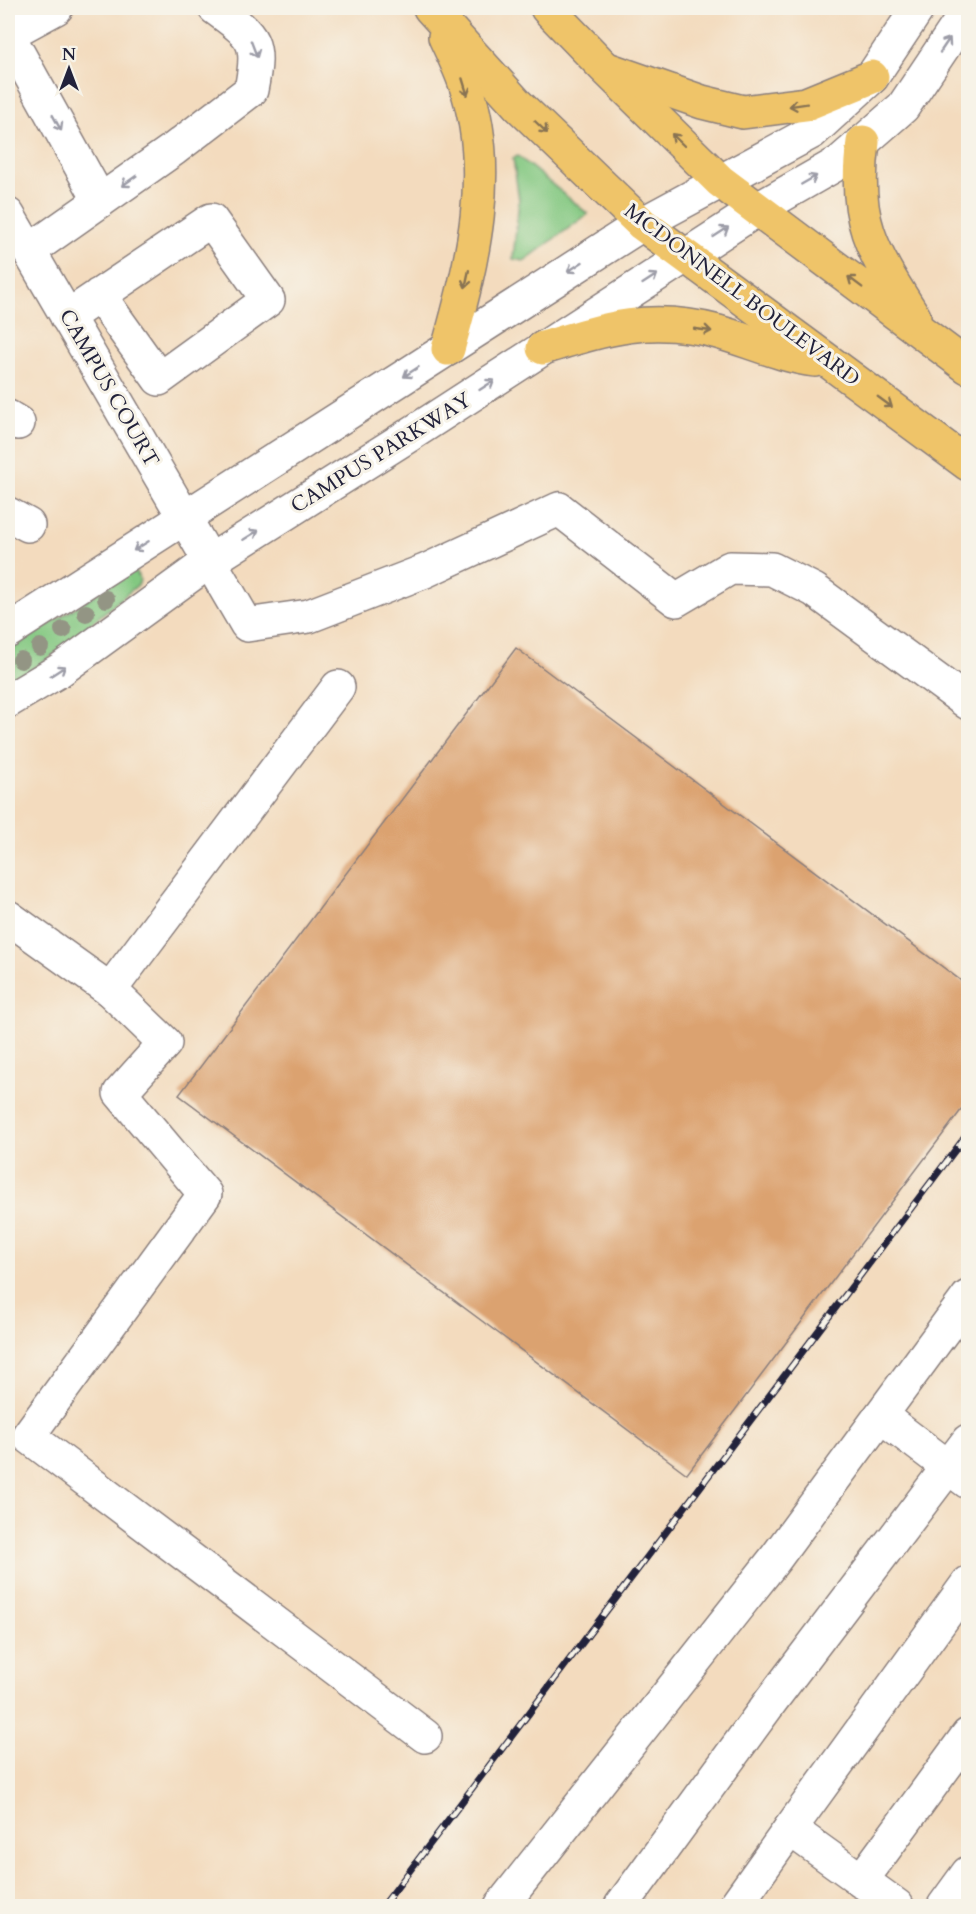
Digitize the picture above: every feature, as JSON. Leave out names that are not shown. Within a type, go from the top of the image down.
[{"type":"main road","points":[[548,8],[605,68],[720,181],[969,368]]},
{"type":"main road","points":[[432,10],[466,84],[479,157],[479,201],[473,251],[448,349]]},
{"type":"main road","name":"MCDONNELL BOULEVARD","points":[[432,10],[518,105],[642,224],[969,464]]},
{"type":"main road","points":[[605,68],[702,102],[743,112],[806,104],[872,77]]},
{"type":"main road","points":[[863,142],[859,170],[863,218],[878,260],[924,334]]},
{"type":"main road","points":[[543,348],[609,327],[655,323],[714,331],[798,358],[831,363]]},
{"type":"street","points":[[56,8],[8,34],[100,201]]},
{"type":"street","points":[[29,251],[251,90],[257,58],[247,33],[215,8]]},
{"type":"street","points":[[8,631],[642,224],[812,132],[872,77],[918,8]]},
{"type":"street","name":"CAMPUS PARKWAY","points":[[8,701],[60,669],[210,561],[758,209],[840,162],[903,107],[962,19],[966,8]]},
{"type":"street","name":"CAMPUS COURT","points":[[8,215],[247,625],[309,616],[425,571],[560,509],[676,600],[730,568],[771,569],[814,590],[969,703]]},
{"type":"street","points":[[67,317],[99,295],[211,220],[268,300],[159,379],[99,295]]},
{"type":"street","points":[[110,990],[338,687]]},
{"type":"street","points":[[8,917],[110,990],[165,1043],[120,1094],[205,1194],[28,1436],[425,1736]]},
{"type":"street","points":[[501,1906],[775,1559],[969,1297]]},
{"type":"street","points":[[881,1416],[959,1475]]},
{"type":"street","points":[[621,1906],[771,1701],[959,1475],[969,1441]]},
{"type":"street","points":[[735,1906],[969,1583]]},
{"type":"street","points":[[861,1881],[969,1735]]},
{"type":"street","points":[[790,1829],[897,1906]]},
{"type":"street","points":[[944,1906],[969,1873]]},
{"type":"green space","points":[[518,156],[588,214],[524,261],[513,259],[519,200],[513,158]]},
{"type":"green space","points":[[135,571],[140,579],[139,584],[47,660],[8,684],[8,651],[130,572]]},
{"type":"building","points":[[516,648],[968,986],[968,1101],[687,1474],[179,1095]]},
{"type":"railway","points":[[383,1906],[968,1133]]}]
